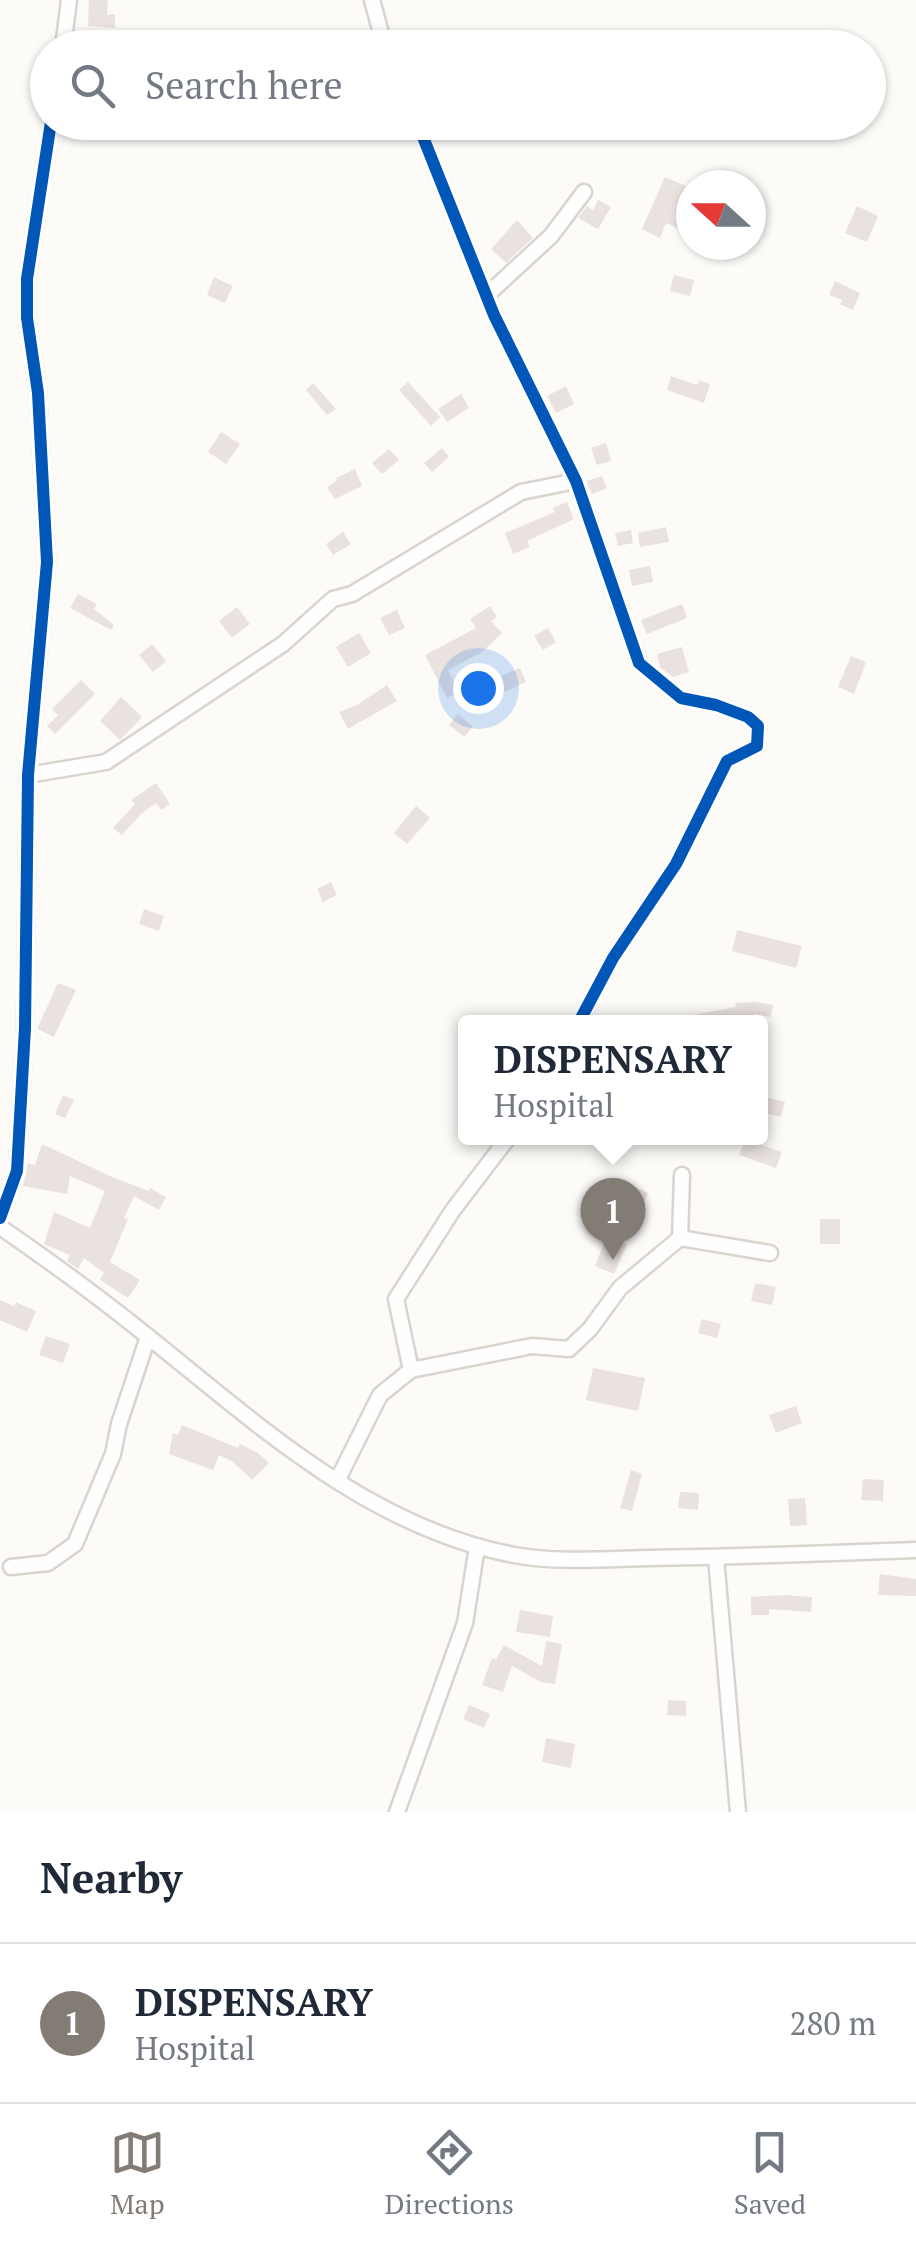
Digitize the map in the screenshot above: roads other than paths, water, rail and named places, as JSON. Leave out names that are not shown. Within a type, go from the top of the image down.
[{"type":"street","points":[[65,30],[69,0]]},
{"type":"street","points":[[372,0],[380,30]]},
{"type":"street","points":[[0,1218],[17,1171],[25,1028],[28,775],[47,562],[27,278],[48,140]]},
{"type":"street","points":[[425,140],[494,315],[576,481],[638,663],[681,698],[716,705],[748,717],[758,726],[757,746],[728,761],[676,864],[613,958],[582,1015]]},
{"type":"street","points":[[488,294],[551,236],[584,192]]},
{"type":"street","points":[[28,775],[106,762],[282,644],[333,599],[352,594],[521,492],[576,481]]},
{"type":"street","points":[[411,1370],[396,1299],[453,1210],[503,1145]]},
{"type":"street","points":[[337,1480],[380,1395],[411,1370],[532,1346],[569,1348],[590,1329],[620,1288],[680,1238],[682,1175]]},
{"type":"street","points":[[0,1227],[148,1337],[282,1446],[446,1538],[518,1556],[563,1558],[716,1558],[916,1550]]},
{"type":"street","points":[[680,1238],[770,1253]]},
{"type":"street","points":[[11,1567],[48,1563],[75,1544],[113,1454],[148,1337]]},
{"type":"street","points":[[397,1812],[465,1624],[477,1546]]},
{"type":"street","points":[[716,1558],[738,1812]]},
{"type":"place","name":"DISPENSARY","points":[[613,1260]]}]
